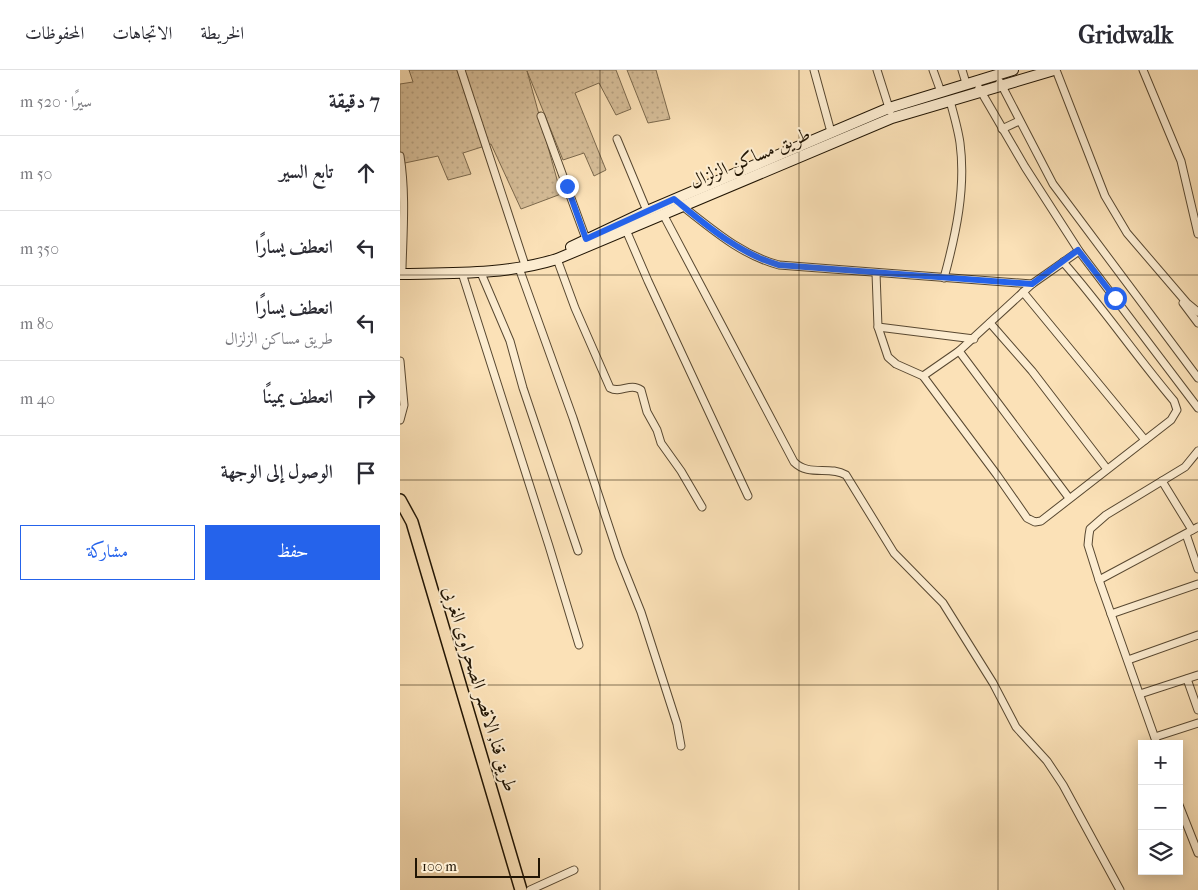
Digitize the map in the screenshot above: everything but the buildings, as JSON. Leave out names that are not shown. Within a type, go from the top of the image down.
[{"type":"main road","name":"طريق قنا, الاقصر الصحراوى الغربى","points":[[400,500],[412,522],[522,890]]},
{"type":"street","points":[[462,70],[521,265],[619,557],[641,612],[677,724],[681,746]]},
{"type":"street","points":[[814,70],[831,132]]},
{"type":"street","points":[[878,70],[890,113]]},
{"type":"street","points":[[934,70],[940,92]]},
{"type":"street","points":[[962,70],[981,92],[1078,250],[1198,408]]},
{"type":"street","name":"طريق مساكن الزلزال","points":[[401,270],[463,269],[521,265],[566,250],[646,211],[678,203],[940,92],[1013,70]]},
{"type":"street","points":[[1055,70],[1105,196],[1127,233],[1181,296],[1198,312]]},
{"type":"street","name":"طريق مساكن الزلزال","points":[[401,270],[481,273],[557,259],[663,214],[678,203],[831,132],[890,113],[950,101],[1055,70]]},
{"type":"street","points":[[1143,70],[1181,161],[1198,234]]},
{"type":"street","points":[[996,75],[1053,184],[1198,378]]},
{"type":"street","points":[[944,278],[958,222],[960,196],[960,143],[950,101]]},
{"type":"street","points":[[541,116],[586,239]]},
{"type":"street","points":[[1002,129],[1019,121]]},
{"type":"street","points":[[617,140],[646,211]]},
{"type":"street","points":[[400,156],[403,171],[404,202],[401,270]]},
{"type":"street","points":[[678,203],[747,254],[779,265],[1032,284]]},
{"type":"street","points":[[663,214],[794,462],[800,468],[810,471],[832,470],[846,474],[894,553],[944,603],[993,683],[1016,727],[1063,785],[1120,890]]},
{"type":"street","points":[[626,230],[748,496]]},
{"type":"street","points":[[923,376],[959,351],[1032,284],[1078,250]]},
{"type":"street","points":[[557,259],[610,388],[616,391],[634,386],[641,390],[647,412],[657,430],[661,443],[681,471],[702,507]]},
{"type":"street","points":[[876,273],[878,327],[888,358],[896,364],[923,376],[1027,518],[1035,522],[1040,521],[1171,420],[1176,413],[1175,403],[1119,333],[1090,292],[1062,262]]},
{"type":"street","points":[[462,273],[550,546],[579,645]]},
{"type":"street","points":[[481,273],[510,342],[523,388],[578,551]]},
{"type":"street","points":[[1023,292],[1145,440]]},
{"type":"street","points":[[1181,296],[1184,306],[1198,323]]},
{"type":"street","points":[[990,323],[1032,371],[1107,469]]},
{"type":"street","points":[[878,327],[974,338]]},
{"type":"street","points":[[959,351],[1069,498]]},
{"type":"street","points":[[400,361],[404,405],[400,420]]},
{"type":"street","points":[[1198,451],[1185,468],[1106,516],[1090,529],[1088,545],[1156,740],[1198,723]]},
{"type":"street","points":[[1162,481],[1192,530],[1198,569]]},
{"type":"street","points":[[1099,580],[1192,530]]},
{"type":"street","points":[[1111,614],[1198,584]]},
{"type":"street","points":[[1128,660],[1198,635]]},
{"type":"street","points":[[1140,694],[1198,675]]},
{"type":"street","points":[[1187,679],[1198,710]]},
{"type":"street","points":[[1183,815],[1197,849]]},
{"type":"street","points":[[530,890],[574,870]]},
{"type":"shaded area","points":[[409,70],[616,70],[631,109],[616,115],[599,83],[575,93],[606,170],[594,176],[584,153],[563,160],[527,71],[561,194],[521,209],[491,144],[463,153],[471,174],[448,180],[438,156],[400,164],[400,84],[413,82]]},
{"type":"shaded area","points":[[627,70],[656,70],[670,119],[648,123]]},
{"type":"route","points":[[567,186],[586,239],[674,199],[747,254],[779,265],[1032,284],[1078,250],[1115,298]]}]
